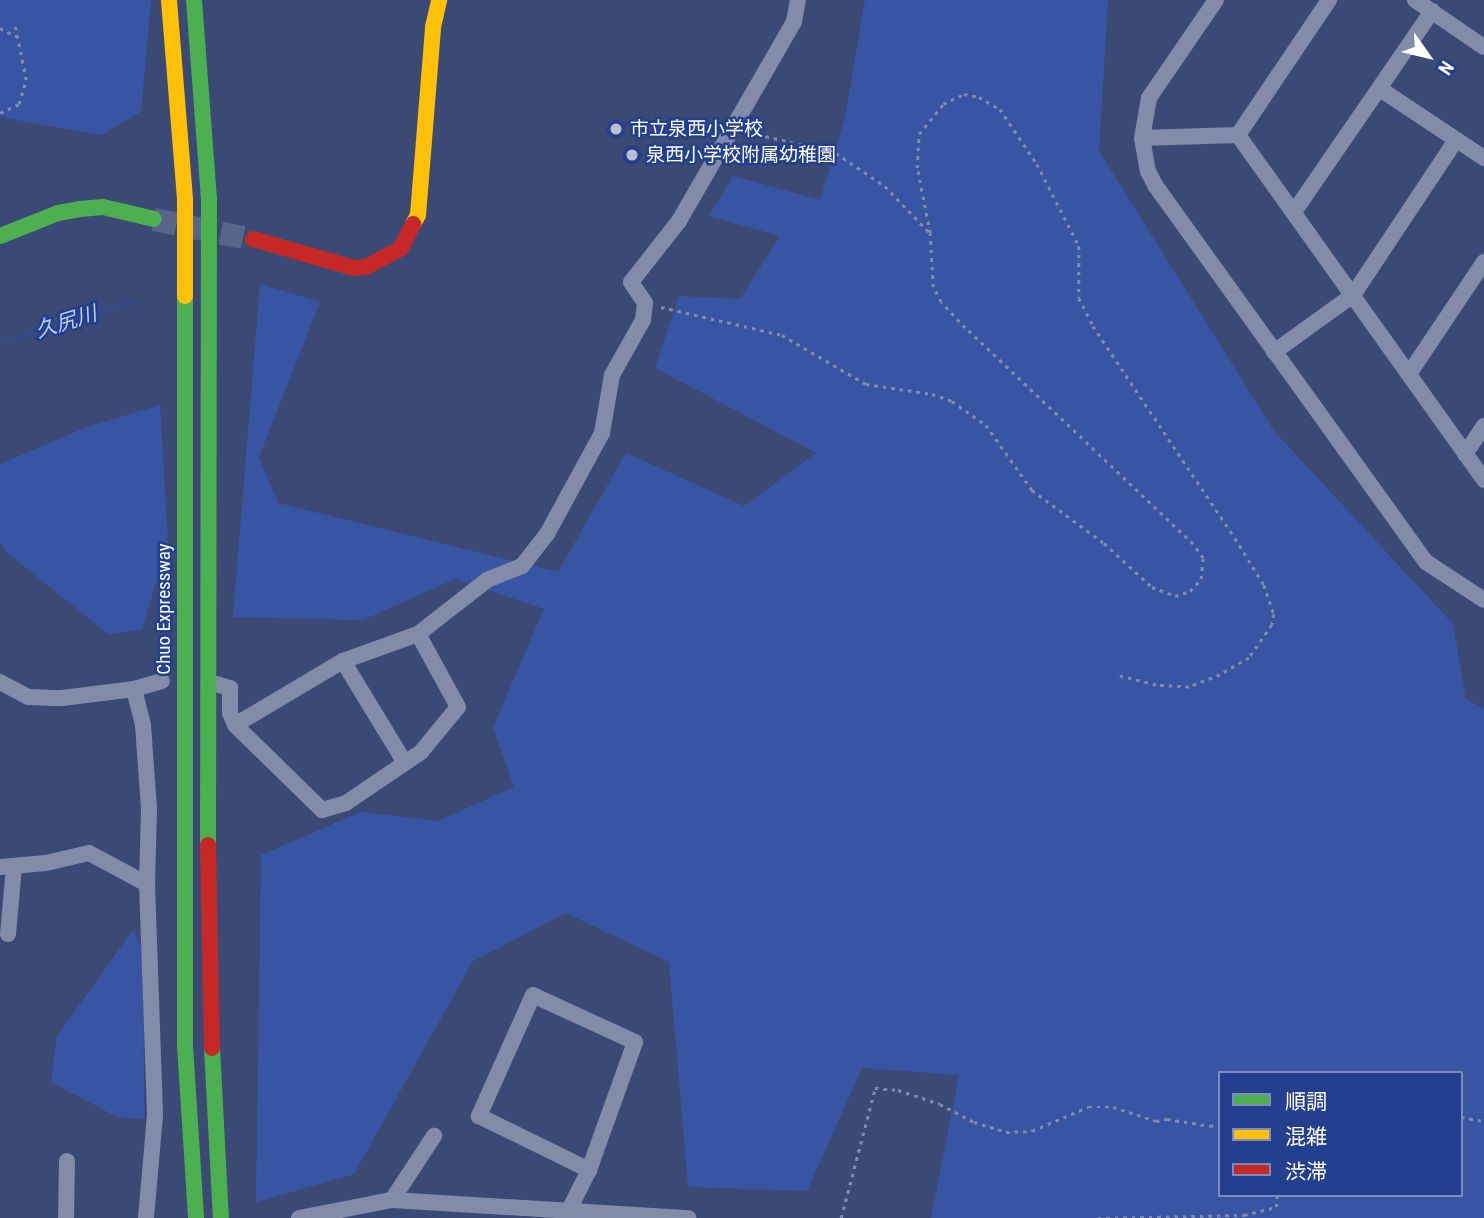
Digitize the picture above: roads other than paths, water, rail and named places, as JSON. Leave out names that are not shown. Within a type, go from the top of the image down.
[{"type":"main road","name":"Chuo Expressway","points":[[169,0],[185,201],[185,1019],[196,1218]]},
{"type":"main road","points":[[194,0],[209,201],[208,856],[212,1046],[221,1218]]},
{"type":"main road","points":[[253,239],[354,268],[366,267],[401,248],[418,215],[433,27],[439,0]]},
{"type":"main road","points":[[0,236],[58,213],[80,209],[103,207],[154,219]]},
{"type":"street","points":[[235,725],[343,662],[418,634],[487,580],[522,566],[547,534],[602,433],[612,375],[643,320],[645,303],[631,282],[679,221],[794,22],[798,0]]},
{"type":"street","points":[[1216,0],[1149,97],[1142,138],[1143,152],[1155,185],[1426,562],[1483,598]]},
{"type":"street","points":[[1238,135],[1329,0]]},
{"type":"street","points":[[1415,0],[1484,47]]},
{"type":"street","points":[[1294,212],[1432,11]]},
{"type":"street","points":[[1380,89],[1484,158]]},
{"type":"street","points":[[1142,138],[1238,135]]},
{"type":"street","points":[[1238,135],[1484,480]]},
{"type":"street","points":[[1274,352],[1353,295],[1456,140]]},
{"type":"street","points":[[1409,374],[1484,262]]},
{"type":"street","points":[[1465,454],[1484,426]]},
{"type":"street","points":[[216,684],[230,688],[230,713],[235,725],[323,810],[346,803],[421,752],[458,707],[418,634]]},
{"type":"street","points":[[343,662],[405,763]]},
{"type":"street","points":[[0,682],[28,697],[62,698],[134,689],[162,681]]},
{"type":"street","points":[[134,689],[143,725],[149,809],[147,884],[155,1115],[146,1218]]},
{"type":"street","points":[[8,934],[7,867],[89,853],[147,884]]},
{"type":"street","points":[[568,1212],[589,1170],[635,1042],[533,995],[479,1116],[589,1170]]},
{"type":"street","points":[[392,1200],[434,1136]]},
{"type":"street","points":[[66,1218],[67,1161]]},
{"type":"street","points":[[299,1218],[392,1200],[688,1218]]},
{"type":"waterway","name":"久尻川","points":[[0,342],[132,302]]},
{"type":"tunnel","points":[[154,219],[253,239]]},
{"type":"place","name":"市立泉西小学校","points":[[616,129]]},
{"type":"place","name":"泉西小学校附属幼稚園","points":[[632,155]]}]
